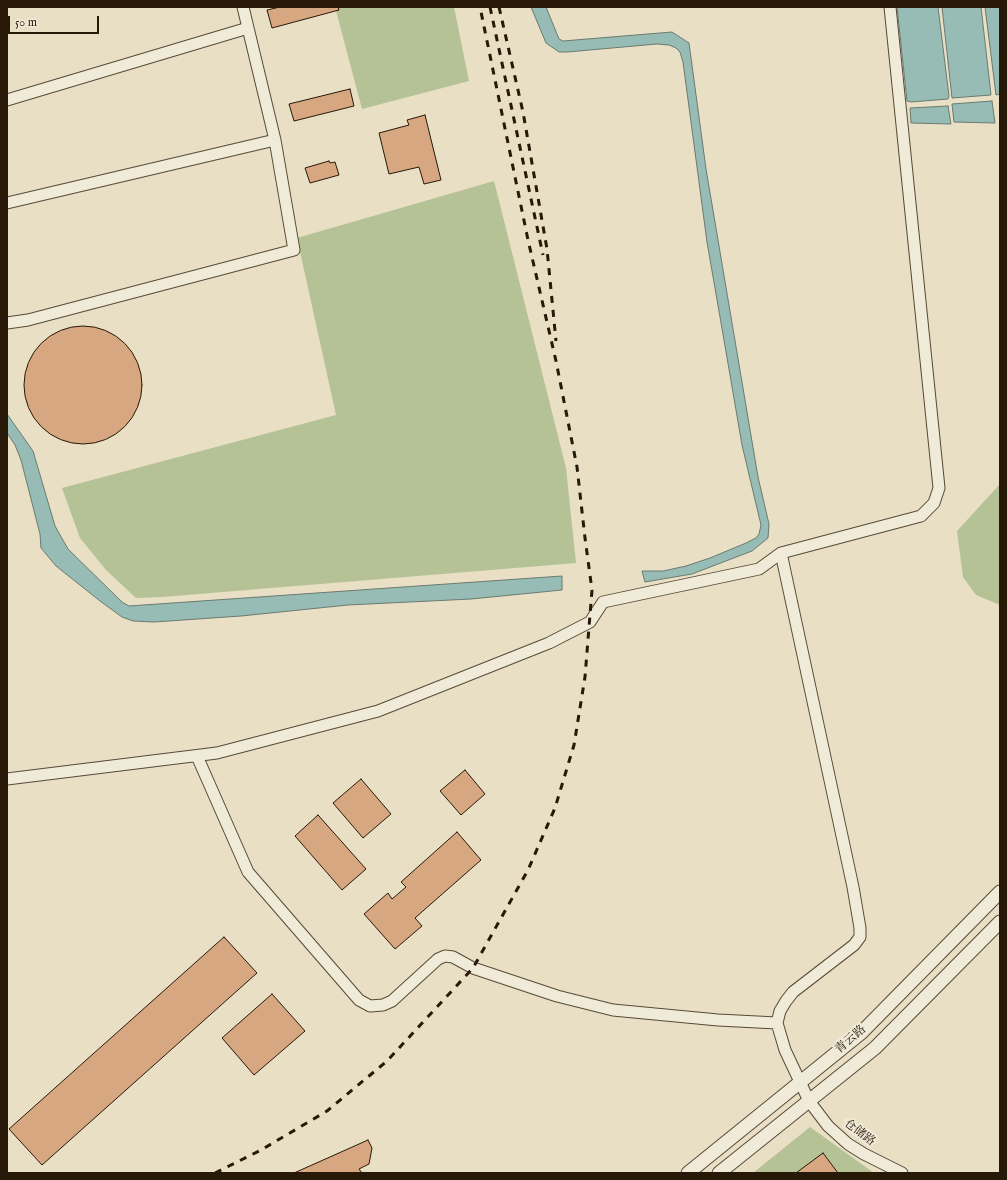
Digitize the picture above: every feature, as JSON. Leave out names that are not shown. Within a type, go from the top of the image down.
[{"type":"street","points":[[7,323],[36,318],[294,250],[275,140],[243,7]]},
{"type":"street","points":[[7,779],[217,753],[378,711],[549,643],[590,622],[603,602],[759,569],[781,553],[921,516],[934,502],[939,488],[890,7]]},
{"type":"street","points":[[7,100],[248,28]]},
{"type":"street","points":[[7,202],[275,140]]},
{"type":"street","points":[[197,756],[248,872],[359,1000],[370,1006],[383,1005],[392,1001],[438,959],[444,956],[453,957],[473,968],[557,996],[613,1010],[718,1020],[777,1023],[780,1012],[786,1001],[794,992],[854,945],[860,937],[860,928],[852,879],[781,553]]},
{"type":"street","name":"青云路","points":[[688,1173],[861,1034],[1000,892]]},
{"type":"street","name":"青云路","points":[[719,1173],[875,1048],[1000,922]]},
{"type":"street","name":"仓储路","points":[[777,1023],[785,1050],[809,1101],[828,1126],[848,1144],[864,1154],[902,1173]]},
{"type":"green space","points":[[335,7],[454,7],[469,81],[362,109]]},
{"type":"green space","points":[[494,181],[566,468],[576,563],[136,598],[106,570],[80,538],[62,488],[336,415],[297,238]]},
{"type":"green space","points":[[1000,484],[1000,605],[976,595],[963,577],[957,531]]},
{"type":"green space","points":[[810,1127],[874,1173],[753,1173]]},
{"type":"water","points":[[531,7],[546,7],[559,39],[563,41],[672,32],[689,43],[706,169],[758,477],[769,524],[768,538],[752,551],[692,574],[645,582],[642,571],[663,571],[686,566],[710,558],[756,538],[759,534],[761,525],[742,445],[707,242],[683,62],[680,52],[676,48],[669,45],[657,44],[559,52],[546,43]]},
{"type":"water","points":[[897,7],[938,7],[949,96],[948,99],[907,101]]},
{"type":"water","points":[[942,7],[981,7],[991,95],[952,98]]},
{"type":"water","points":[[985,7],[1000,7],[1000,94],[996,95]]},
{"type":"water","points":[[992,101],[995,123],[954,122],[952,104]]},
{"type":"water","points":[[948,106],[951,124],[911,123],[910,108]]},
{"type":"water","points":[[7,414],[33,451],[55,526],[68,549],[122,602],[129,606],[562,576],[562,590],[471,599],[348,605],[241,616],[154,622],[133,621],[122,617],[100,601],[56,566],[41,548],[40,534],[21,460],[15,445],[7,433]]},
{"type":"building","points":[[280,7],[338,7],[339,10],[272,28],[267,10]]},
{"type":"building","points":[[350,89],[354,106],[294,121],[289,104]]},
{"type":"building","points":[[425,115],[441,180],[424,184],[419,167],[389,174],[379,133],[409,125],[407,120]]},
{"type":"building","points":[[329,161],[330,163],[335,162],[339,175],[310,183],[305,168]]},
{"type":"building","points":[[83,326],[106,330],[125,343],[138,362],[142,385],[138,408],[125,427],[106,440],[83,444],[60,440],[41,427],[28,408],[24,385],[28,362],[41,343],[60,330]]},
{"type":"building","points":[[465,770],[485,794],[461,815],[440,791]]},
{"type":"building","points":[[361,779],[391,814],[363,838],[333,803]]},
{"type":"building","points":[[318,815],[366,869],[342,890],[295,836]]},
{"type":"building","points":[[457,832],[481,860],[415,918],[422,926],[395,949],[364,914],[388,893],[392,899],[406,887],[401,882]]},
{"type":"building","points":[[224,937],[257,973],[42,1165],[9,1129]]},
{"type":"building","points":[[272,994],[305,1031],[254,1075],[222,1038]]},
{"type":"building","points":[[368,1140],[372,1148],[369,1164],[359,1169],[362,1173],[294,1173]]},
{"type":"building","points":[[823,1153],[838,1173],[796,1173]]},
{"type":"railway","points":[[215,1173],[261,1150],[327,1111],[387,1061],[473,968],[528,870],[555,808],[574,745],[585,677],[592,590],[577,467],[556,361],[528,240],[480,7]]},
{"type":"railway","points":[[490,7],[543,255]]},
{"type":"railway","points":[[499,7],[523,112],[547,249],[556,341]]}]
